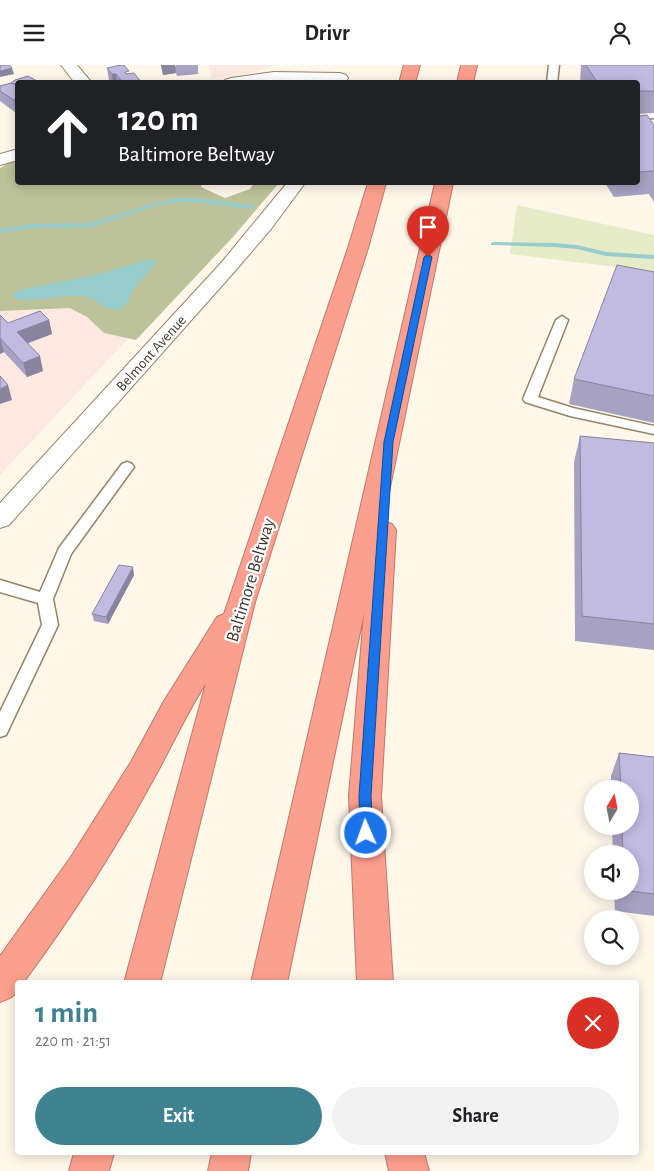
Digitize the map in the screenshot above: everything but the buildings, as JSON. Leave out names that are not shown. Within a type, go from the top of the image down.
[{"type":"highway","points":[[408,80],[412,65]]},
{"type":"highway","points":[[466,80],[469,65]]},
{"type":"highway","name":"Baltimore Beltway","points":[[143,980],[241,601],[377,185]]},
{"type":"highway","points":[[270,980],[444,185]]},
{"type":"highway","points":[[375,980],[365,796],[388,442]]},
{"type":"highway","points":[[0,985],[38,936],[83,868],[142,771],[174,709],[241,601]]},
{"type":"highway","points":[[89,1171],[93,1155]]},
{"type":"highway","points":[[228,1171],[232,1155]]},
{"type":"highway","points":[[405,1155],[409,1171]]},
{"type":"street","points":[[69,65],[82,80]]},
{"type":"street","points":[[252,80],[274,77],[340,75]]},
{"type":"street","points":[[0,160],[15,155]]},
{"type":"street","name":"Belmont Avenue","points":[[0,519],[228,267],[264,225],[294,185]]},
{"type":"lane","points":[[552,80],[554,65]]},
{"type":"lane","points":[[640,116],[654,115]]},
{"type":"lane","points":[[562,320],[530,399],[570,412],[654,430]]},
{"type":"lane","points":[[0,730],[50,625],[45,599],[64,552],[127,467]]},
{"type":"lane","points":[[0,586],[45,599]]},
{"type":"shaded area","points":[[209,65],[275,65],[255,72],[212,78]]},
{"type":"shaded area","points":[[242,217],[0,475],[0,238]]},
{"type":"green space","points":[[15,160],[15,185],[202,185],[201,187],[225,198],[250,189],[253,185],[277,185],[232,238],[136,340],[104,333],[87,317],[70,308],[0,311],[0,168]]},
{"type":"green space","points":[[517,205],[654,235],[654,274],[632,269],[510,254]]},
{"type":"water","points":[[151,259],[156,262],[134,289],[126,305],[117,310],[107,308],[87,297],[70,296],[32,300],[14,298],[13,294],[19,290],[95,275]]},
{"type":"waterway","points":[[0,231],[34,226],[92,225],[153,205],[178,200],[195,200],[252,207]]},
{"type":"waterway","points":[[493,244],[554,245],[577,247],[606,254],[654,257]]},
{"type":"route","points":[[366,833],[365,796],[388,442],[428,257]]}]
